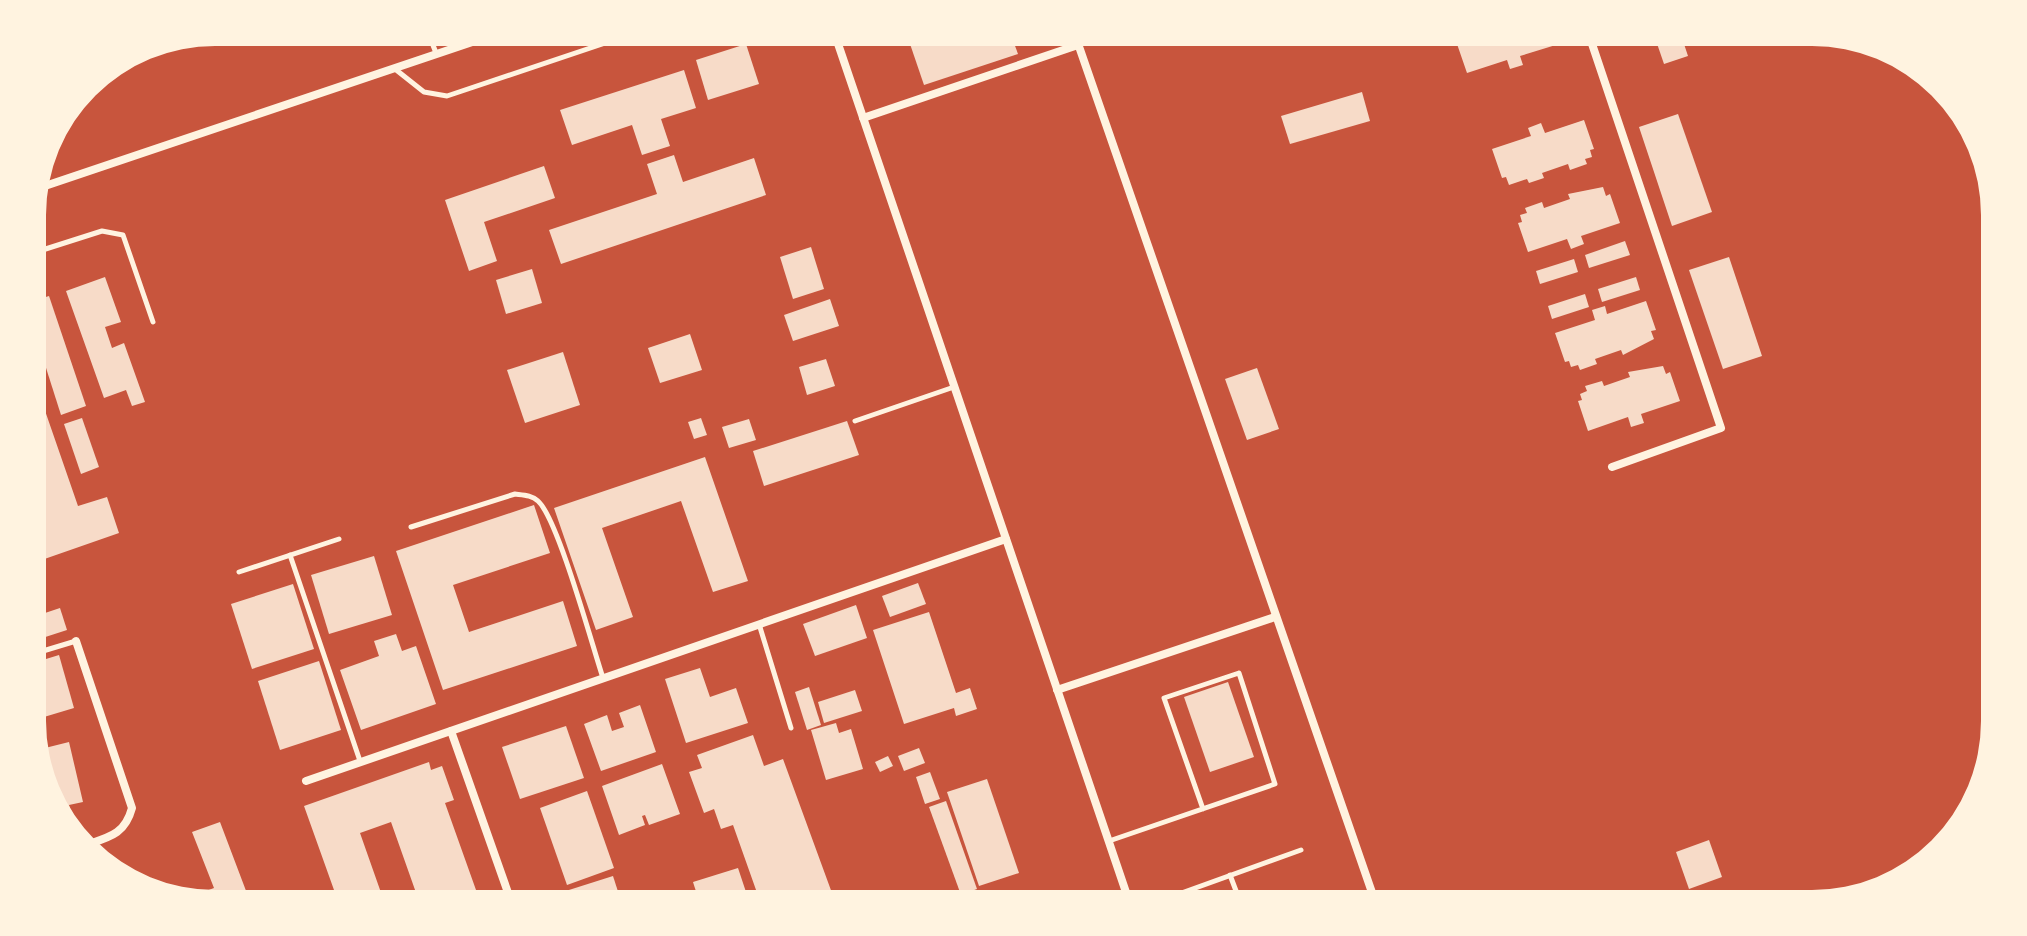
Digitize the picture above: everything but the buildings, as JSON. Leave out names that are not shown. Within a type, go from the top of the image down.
[{"type":"street","points":[[49,185],[460,46]]},
{"type":"street","points":[[839,46],[1125,890]]},
{"type":"street","points":[[863,118],[1075,46]]},
{"type":"street","points":[[1078,46],[1371,890]]},
{"type":"street","points":[[1593,46],[1721,428],[1612,467]]},
{"type":"street","points":[[306,781],[1006,539]]},
{"type":"street","points":[[1057,690],[1275,617]]},
{"type":"street","points":[[76,641],[132,808],[128,822],[119,833],[96,842]]},
{"type":"street","points":[[451,731],[507,890]]},
{"type":"lane","points":[[433,46],[436,54]]},
{"type":"lane","points":[[394,68],[424,92],[447,96],[596,46]]},
{"type":"lane","points":[[46,249],[102,231],[123,235],[153,322]]},
{"type":"lane","points":[[855,421],[954,387]]},
{"type":"lane","points":[[411,527],[515,494],[530,496],[540,502],[553,527],[603,678]]},
{"type":"lane","points":[[239,572],[339,539]]},
{"type":"lane","points":[[290,555],[360,762]]},
{"type":"lane","points":[[759,624],[791,728]]},
{"type":"lane","points":[[46,650],[76,641]]},
{"type":"lane","points":[[1109,841],[1203,809],[1275,784],[1239,673],[1164,698],[1203,809]]},
{"type":"lane","points":[[1189,890],[1301,850]]},
{"type":"lane","points":[[1230,875],[1236,890]]}]
